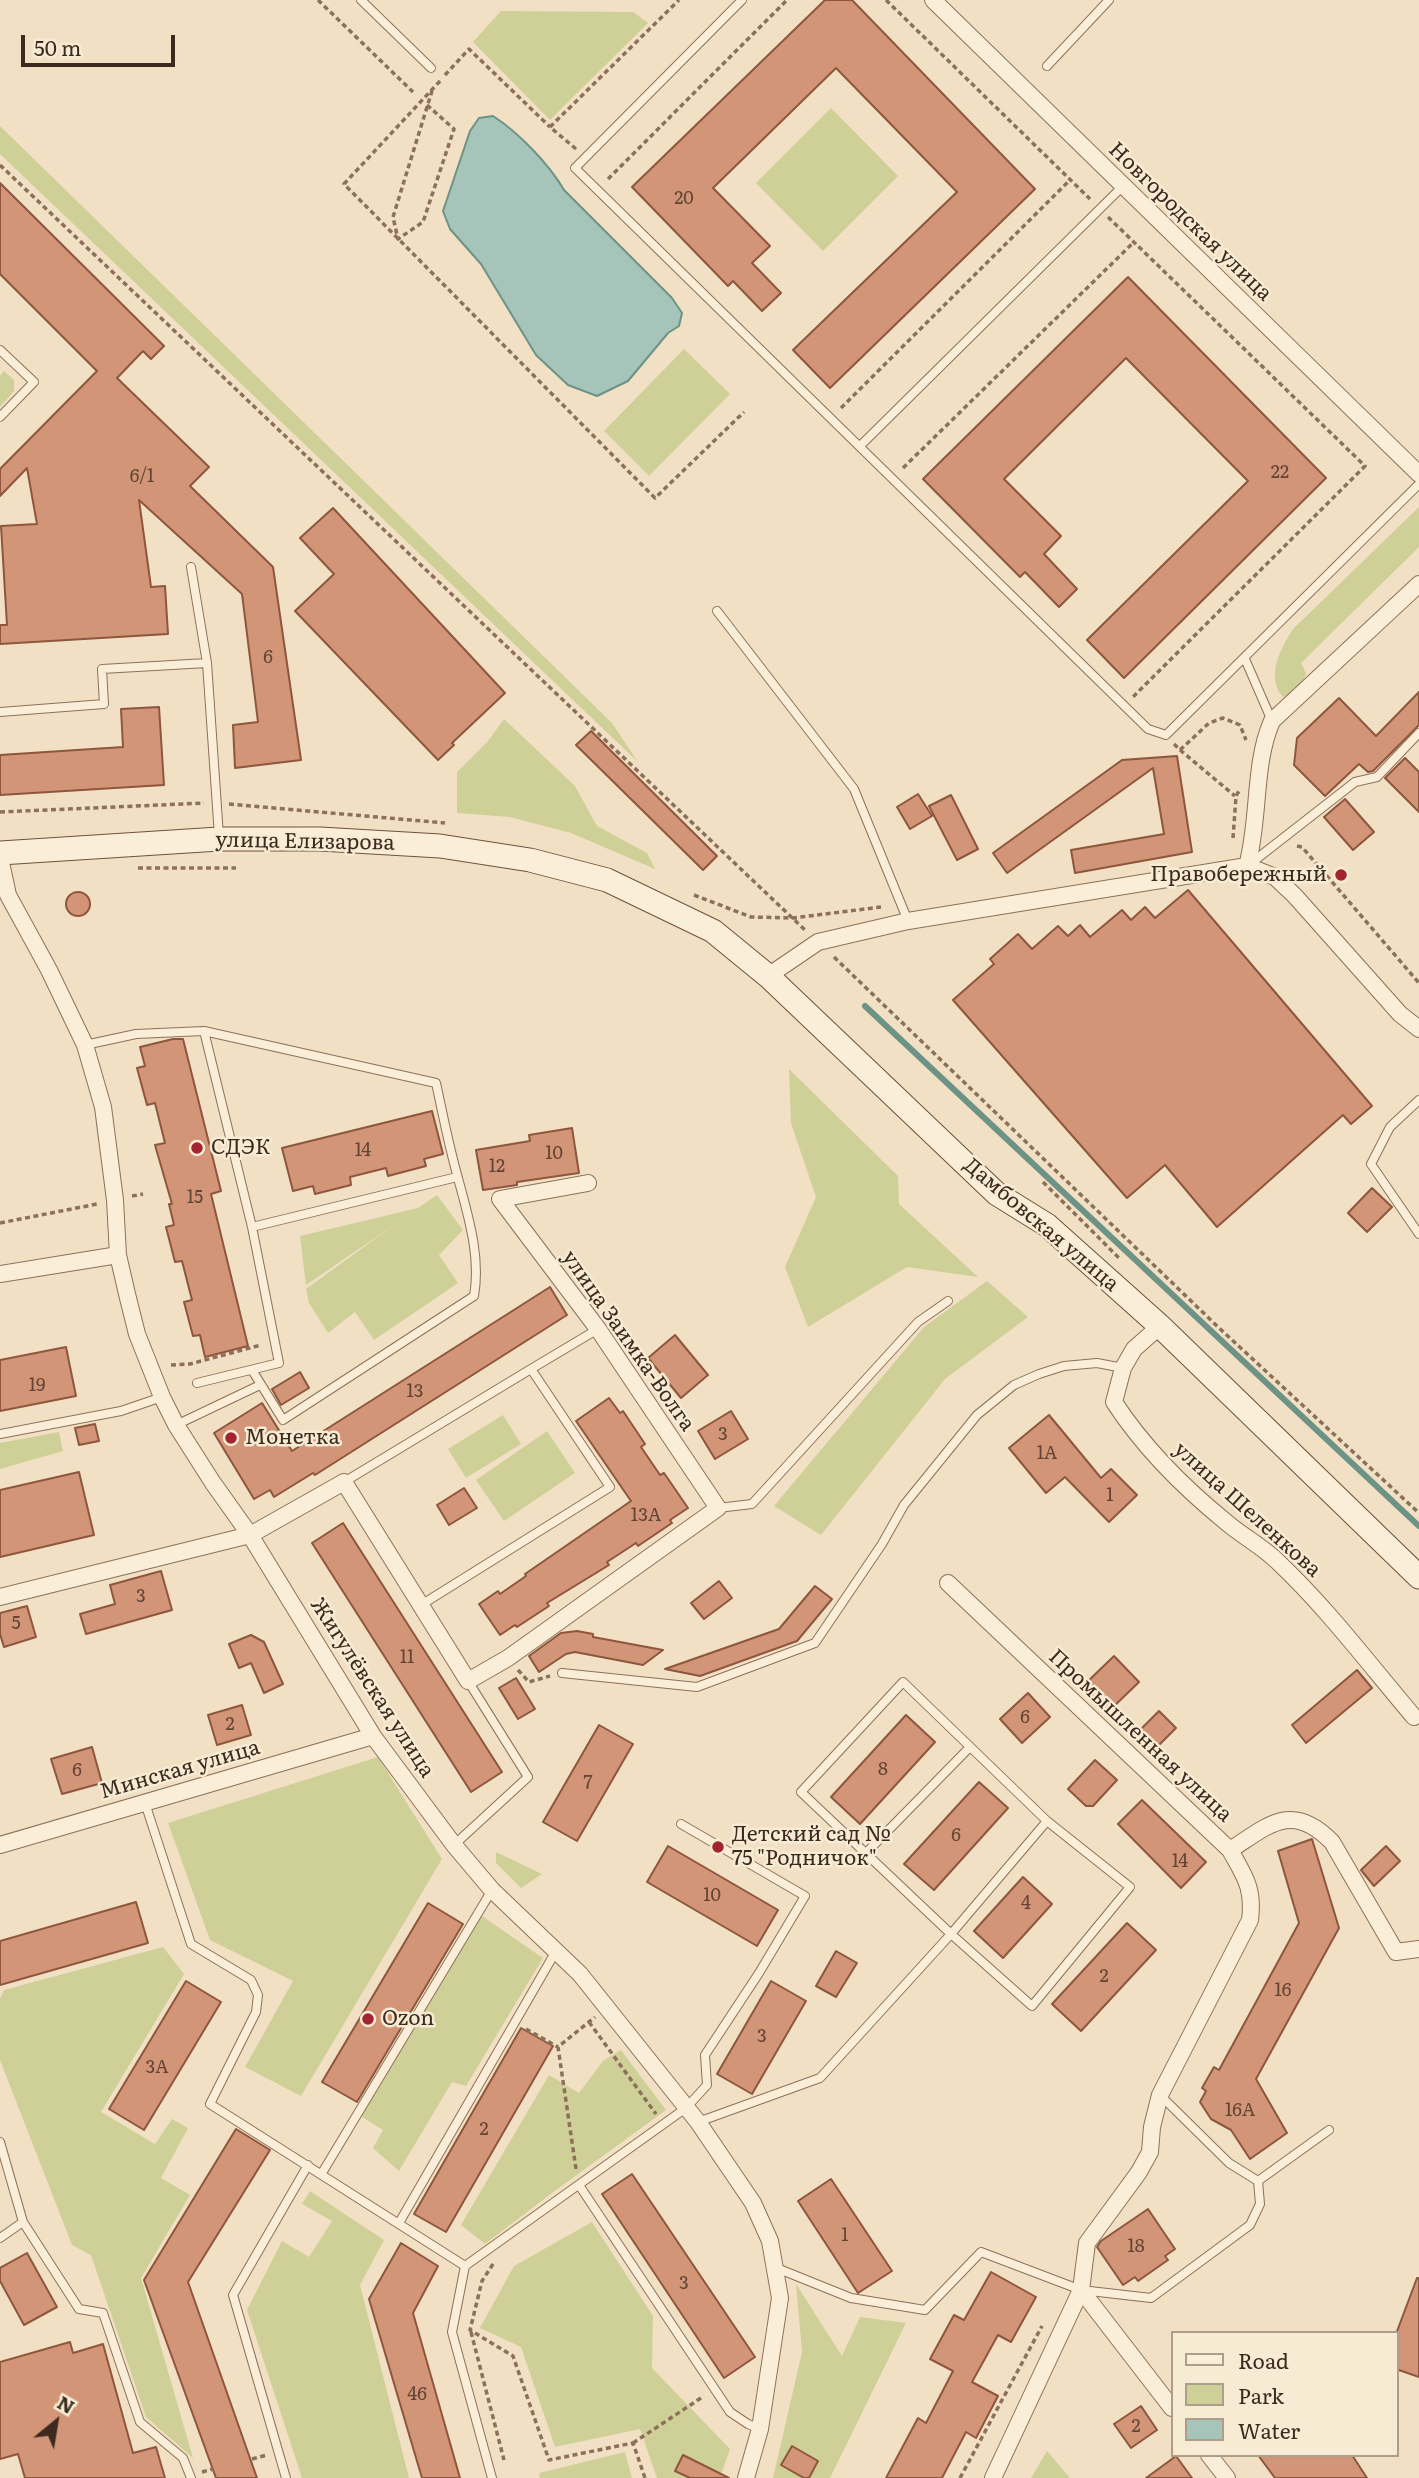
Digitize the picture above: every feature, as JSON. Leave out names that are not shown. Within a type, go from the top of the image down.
[{"type":"street","name":"Новгородская улица","points":[[933,0],[1419,474]]},
{"type":"street","points":[[1247,866],[1254,840],[1266,735],[1272,721],[1419,584]]},
{"type":"street","name":"улица Елизарова","points":[[0,853],[219,839],[320,839],[440,846],[530,860],[607,880]]},
{"type":"street","name":"Жигулёвская улица","points":[[0,858],[8,895],[49,970],[85,1045],[103,1107],[115,1200],[118,1255],[138,1334],[176,1425],[250,1535],[373,1736],[454,1845],[492,1890],[580,1974],[698,2122],[753,2203],[770,2241],[780,2298],[760,2428],[746,2478]]},
{"type":"street","points":[[768,976],[818,942],[908,921],[1247,866],[1275,877],[1400,1014],[1419,1029]]},
{"type":"street","name":"Дамбовская улица","points":[[607,880],[713,931],[768,976],[997,1194],[1047,1225],[1160,1326],[1419,1577]]},
{"type":"street","name":"улица Заимка-Волга","points":[[588,1182],[500,1199],[598,1329],[718,1508]]},
{"type":"street","points":[[0,1274],[118,1255]]},
{"type":"street","name":"улица Шеленкова","points":[[1160,1326],[1134,1349],[1123,1368],[1114,1402],[1135,1434],[1212,1511],[1275,1558],[1319,1604],[1414,1717]]},
{"type":"street","points":[[0,1597],[250,1535],[344,1482],[468,1681],[508,1658],[718,1508]]},
{"type":"street","name":"Промышленная улица","points":[[948,1583],[1230,1850],[1274,1821],[1293,1820],[1317,1827],[1332,1842],[1396,1952],[1419,1949]]},
{"type":"street","name":"Минская улица","points":[[0,1845],[373,1736]]},
{"type":"street","points":[[993,2478],[1081,2290],[1087,2243],[1139,2172],[1150,2152],[1152,2127],[1160,2095],[1250,1920],[1253,1899],[1246,1879],[1230,1850]]},
{"type":"street","points":[[1081,2290],[1170,2405]]},
{"type":"street","points":[[1211,2457],[1227,2478]]},
{"type":"lane","points":[[361,0],[431,68]]},
{"type":"lane","points":[[742,0],[576,168],[1148,729],[1166,735],[1245,660],[1419,484]]},
{"type":"lane","points":[[1047,66],[1109,0]]},
{"type":"lane","points":[[860,446],[1123,186]]},
{"type":"lane","points":[[0,350],[34,382],[0,417]]},
{"type":"lane","points":[[191,567],[207,663],[219,839]]},
{"type":"lane","points":[[717,611],[854,789],[908,921]]},
{"type":"lane","points":[[1245,660],[1272,721]]},
{"type":"lane","points":[[0,712],[104,704],[102,669],[207,663]]},
{"type":"lane","points":[[1247,866],[1355,782],[1377,777],[1419,733]]},
{"type":"lane","points":[[197,1383],[279,1363],[252,1227],[204,1031]]},
{"type":"lane","points":[[85,1045],[136,1034],[204,1031],[436,1083],[457,1177],[472,1225],[476,1283],[474,1296],[284,1420],[252,1370]]},
{"type":"lane","points":[[1419,1100],[1390,1127],[1371,1164],[1419,1234]]},
{"type":"lane","points":[[252,1227],[457,1177]]},
{"type":"lane","points":[[718,1508],[752,1504],[918,1322],[948,1301]]},
{"type":"lane","points":[[344,1482],[598,1329]]},
{"type":"lane","points":[[562,1673],[697,1687],[815,1643],[882,1544],[904,1505],[977,1415],[1014,1385],[1039,1374],[1064,1366],[1097,1363],[1123,1368]]},
{"type":"lane","points":[[421,1605],[610,1488],[531,1369]]},
{"type":"lane","points":[[176,1425],[260,1385]]},
{"type":"lane","points":[[0,1434],[121,1411],[162,1396]]},
{"type":"lane","points":[[454,1845],[528,1777],[468,1681]]},
{"type":"lane","points":[[902,1682],[1048,1821],[1130,1887],[1032,2006],[951,1934],[801,1792],[902,1682]]},
{"type":"lane","points":[[866,1853],[970,1747]]},
{"type":"lane","points":[[145,1803],[191,1944],[251,1980],[258,1995],[256,2012],[210,2104],[465,2266]]},
{"type":"lane","points":[[698,2122],[820,2078],[951,1934],[1048,1821]]},
{"type":"lane","points":[[492,2478],[452,2332],[465,2266],[686,2108],[706,2085],[705,2055],[760,1973],[805,1896],[681,1824]]},
{"type":"lane","points":[[322,2174],[492,1890]]},
{"type":"lane","points":[[399,2223],[556,1951]]},
{"type":"lane","points":[[1160,2095],[1228,2163],[1258,2181]]},
{"type":"lane","points":[[1258,2181],[1328,2130]]},
{"type":"lane","points":[[0,2142],[23,2222],[79,2309],[103,2313],[140,2422],[183,2459],[191,2478]]},
{"type":"lane","points":[[286,2478],[233,2295],[308,2165]]},
{"type":"lane","points":[[774,2267],[851,2298],[925,2310],[981,2252],[1081,2290],[1151,2298],[1250,2225],[1260,2204],[1258,2181]]},
{"type":"lane","points":[[579,2185],[730,2413],[760,2428]]},
{"type":"lane","points":[[0,2238],[23,2222]]},
{"type":"path","points":[[318,0],[413,92]]},
{"type":"path","points":[[550,127],[679,0]]},
{"type":"path","points":[[608,178],[787,0]]},
{"type":"path","points":[[886,0],[1365,466],[1132,698]]},
{"type":"path","points":[[617,188],[469,49],[344,184],[655,498],[744,412]]},
{"type":"path","points":[[398,239],[393,217],[432,89]]},
{"type":"path","points":[[398,239],[423,222],[454,129],[427,105]]},
{"type":"path","points":[[0,165],[818,942],[1217,1326],[1419,1513]]},
{"type":"path","points":[[841,409],[1070,180]]},
{"type":"path","points":[[894,461],[902,470],[1134,242]]},
{"type":"path","points":[[1180,750],[1209,723],[1223,719],[1240,725],[1247,742]]},
{"type":"path","points":[[1166,735],[1180,750],[1236,796]]},
{"type":"path","points":[[1233,842],[1236,796],[1241,788]]},
{"type":"path","points":[[0,1223],[143,1194]]},
{"type":"path","points":[[172,1365],[190,1364],[261,1345]]},
{"type":"path","points":[[508,1658],[529,1682],[562,1673]]},
{"type":"path","points":[[558,2047],[607,2008]]},
{"type":"path","points":[[515,2022],[558,2047]]},
{"type":"path","points":[[589,2022],[663,2124]]},
{"type":"path","points":[[558,2047],[579,2185]]},
{"type":"path","points":[[498,2257],[482,2281],[470,2330],[505,2465]]},
{"type":"path","points":[[960,2478],[1045,2320]]},
{"type":"path","points":[[470,2330],[513,2356],[550,2460],[633,2443],[714,2389]]},
{"type":"path","points":[[633,2443],[645,2478]]},
{"type":"green space","points":[[501,11],[633,12],[648,23],[550,120],[473,42]]},
{"type":"green space","points":[[831,108],[898,176],[823,251],[756,183]]},
{"type":"green space","points":[[0,126],[612,723],[638,762],[0,154]]},
{"type":"green space","points":[[684,349],[730,394],[649,476],[604,431]]},
{"type":"green space","points":[[4,371],[14,380],[14,391],[0,407],[0,376]]},
{"type":"green space","points":[[1419,507],[1419,547],[1301,663],[1306,673],[1303,681],[1295,691],[1283,697],[1275,681],[1275,672],[1280,654],[1293,629]]},
{"type":"green space","points":[[504,719],[575,786],[597,826],[647,853],[655,869],[571,833],[510,817],[457,813],[457,772],[488,741]]},
{"type":"green space","points":[[789,1069],[898,1176],[899,1204],[978,1277],[907,1267],[808,1327],[785,1267],[816,1197],[791,1123]]},
{"type":"green space","points":[[437,1195],[463,1230],[439,1255],[458,1283],[374,1340],[355,1312],[328,1333],[309,1303],[306,1289],[394,1225],[306,1285],[300,1236],[418,1208]]},
{"type":"green space","points":[[987,1281],[1028,1317],[945,1379],[821,1535],[774,1506],[924,1327]]},
{"type":"green space","points":[[503,1415],[521,1444],[466,1478],[448,1449]]},
{"type":"green space","points":[[547,1431],[575,1473],[504,1521],[476,1480]]},
{"type":"green space","points":[[59,1432],[63,1451],[0,1469],[0,1443]]},
{"type":"green space","points":[[378,1757],[442,1859],[301,2096],[245,2067],[293,1981],[210,1940],[168,1823]]},
{"type":"green space","points":[[496,1852],[542,1874],[521,1888],[496,1863]]},
{"type":"green space","points":[[482,1916],[543,1958],[466,2086],[452,2082],[399,2171],[373,2148],[383,2130],[359,2115]]},
{"type":"green space","points":[[163,1947],[184,1974],[101,2112],[155,2144],[172,2119],[188,2128],[161,2178],[190,2195],[141,2278],[193,2458],[146,2417],[91,2255],[72,2245],[0,2060],[0,1999],[4,1990]]},
{"type":"green space","points":[[621,2050],[666,2110],[485,2244],[461,2225],[549,2075],[579,2093],[603,2061]]},
{"type":"green space","points":[[310,2191],[384,2240],[360,2285],[409,2478],[302,2478],[247,2310],[282,2241],[309,2257],[332,2221],[302,2204]]},
{"type":"green space","points":[[592,2222],[653,2316],[652,2368],[730,2449],[720,2478],[657,2478],[640,2429],[555,2447],[521,2347],[480,2328],[514,2266]]},
{"type":"green space","points":[[796,2284],[842,2356],[860,2317],[906,2323],[830,2478],[773,2478],[802,2352]]},
{"type":"green space","points":[[1047,2451],[1070,2478],[1031,2478]]},
{"type":"green space","points":[[625,2452],[632,2478],[540,2478],[539,2473]]},
{"type":"water","points":[[493,116],[532,149],[564,190],[672,298],[682,313],[679,326],[668,333],[628,381],[597,396],[568,385],[536,355],[481,264],[450,229],[443,211],[470,131],[479,118]]},
{"type":"building","points":[[825,0],[852,0],[1035,189],[830,388],[793,350],[957,192],[836,68],[713,188],[770,246],[752,263],[781,293],[762,311],[733,281],[728,286],[632,187]]},
{"type":"building","points":[[0,183],[164,346],[151,359],[143,351],[117,378],[209,467],[190,486],[273,567],[301,760],[235,768],[233,725],[258,722],[242,594],[139,500],[151,587],[165,586],[168,634],[0,644],[0,625],[7,625],[1,526],[37,524],[27,468],[0,496],[0,469],[97,371],[0,274]]},
{"type":"building","points":[[1128,277],[1326,478],[1124,678],[1087,640],[1248,481],[1126,358],[1004,479],[1061,536],[1044,554],[1077,589],[1059,607],[1025,572],[1020,577],[923,479]]},
{"type":"building","points":[[333,508],[505,693],[452,743],[454,745],[438,760],[295,611],[334,574],[300,538]]},
{"type":"building","points":[[1419,692],[1419,725],[1373,771],[1368,772],[1359,764],[1325,796],[1294,765],[1297,738],[1339,698],[1376,736]]},
{"type":"building","points":[[159,707],[164,785],[0,795],[0,755],[123,747],[121,709]]},
{"type":"building","points":[[591,731],[717,856],[703,870],[576,745]]},
{"type":"building","points":[[1177,756],[1192,852],[1075,873],[1071,850],[1164,834],[1153,768],[1007,873],[993,853],[1122,760]]},
{"type":"building","points":[[1405,758],[1419,772],[1419,812],[1385,778]]},
{"type":"building","points":[[918,794],[932,816],[910,829],[897,807]]},
{"type":"building","points":[[951,795],[978,849],[957,860],[929,806]]},
{"type":"building","points":[[1345,799],[1374,832],[1353,850],[1324,817]]},
{"type":"building","points":[[1188,890],[1372,1106],[1351,1124],[1343,1115],[1217,1227],[1165,1165],[1127,1198],[953,1000],[994,964],[990,959],[1018,934],[1032,949],[1058,926],[1068,936],[1080,925],[1090,937],[1122,910],[1131,920],[1145,907],[1155,918]]},
{"type":"building","points":[[78,892],[89,899],[90,904],[83,915],[78,916],[67,909],[66,904],[73,893]]},
{"type":"building","points":[[183,1039],[221,1191],[211,1194],[248,1346],[205,1357],[200,1335],[193,1336],[184,1302],[192,1300],[182,1261],[175,1262],[166,1227],[174,1225],[169,1204],[172,1204],[155,1145],[165,1143],[155,1103],[147,1105],[137,1068],[145,1066],[140,1047]]},
{"type":"building","points":[[432,1111],[443,1154],[424,1159],[426,1166],[388,1176],[386,1168],[350,1177],[351,1185],[315,1194],[313,1186],[293,1191],[282,1148]]},
{"type":"building","points":[[572,1128],[579,1173],[483,1190],[476,1150],[530,1141],[529,1135]]},
{"type":"building","points":[[1372,1188],[1392,1207],[1367,1232],[1348,1213]]},
{"type":"building","points":[[550,1287],[567,1315],[315,1475],[313,1473],[274,1497],[270,1490],[254,1499],[214,1433],[262,1403],[292,1451]]},
{"type":"building","points":[[675,1335],[708,1375],[681,1398],[648,1358]]},
{"type":"building","points":[[66,1347],[76,1396],[0,1411],[0,1360]]},
{"type":"building","points":[[300,1372],[309,1388],[281,1405],[272,1389]]},
{"type":"building","points":[[609,1398],[620,1413],[623,1411],[645,1444],[641,1447],[660,1475],[664,1473],[688,1508],[670,1520],[672,1523],[638,1546],[636,1543],[607,1562],[609,1565],[547,1603],[549,1606],[500,1635],[479,1604],[498,1591],[500,1594],[631,1501],[576,1421]]},
{"type":"building","points":[[731,1411],[748,1439],[715,1459],[698,1431]]},
{"type":"building","points":[[1049,1415],[1101,1478],[1111,1469],[1137,1495],[1109,1522],[1065,1477],[1046,1493],[1009,1448]]},
{"type":"building","points":[[95,1424],[99,1441],[79,1445],[75,1428]]},
{"type":"building","points":[[79,1472],[94,1535],[0,1557],[0,1490]]},
{"type":"building","points":[[464,1488],[477,1508],[449,1525],[437,1505]]},
{"type":"building","points":[[343,1523],[502,1772],[471,1792],[312,1543]]},
{"type":"building","points":[[161,1571],[172,1610],[86,1634],[80,1614],[115,1604],[110,1585]]},
{"type":"building","points":[[719,1581],[732,1598],[704,1619],[691,1603]]},
{"type":"building","points":[[815,1586],[832,1599],[797,1641],[700,1676],[665,1669],[779,1629]]},
{"type":"building","points":[[27,1606],[36,1637],[4,1647],[0,1634],[0,1613]]},
{"type":"building","points":[[577,1631],[593,1634],[593,1637],[663,1650],[643,1665],[575,1652],[566,1654],[539,1672],[529,1656],[561,1633]]},
{"type":"building","points":[[251,1635],[264,1642],[283,1684],[264,1693],[251,1663],[239,1668],[229,1644]]},
{"type":"building","points":[[1114,1656],[1139,1682],[1108,1712],[1083,1686]]},
{"type":"building","points":[[1357,1670],[1372,1688],[1306,1743],[1292,1725]]},
{"type":"building","points":[[516,1678],[535,1709],[518,1719],[499,1688]]},
{"type":"building","points":[[1028,1693],[1050,1717],[1022,1743],[1000,1719]]},
{"type":"building","points":[[242,1705],[251,1735],[217,1745],[208,1715]]},
{"type":"building","points":[[1159,1711],[1176,1728],[1153,1751],[1136,1734]]},
{"type":"building","points":[[906,1715],[935,1742],[860,1824],[831,1797]]},
{"type":"building","points":[[599,1725],[633,1744],[577,1841],[543,1822]]},
{"type":"building","points":[[92,1747],[102,1783],[62,1794],[51,1759]]},
{"type":"building","points":[[1095,1760],[1117,1780],[1093,1806],[1086,1806],[1068,1789]]},
{"type":"building","points":[[979,1782],[1008,1808],[934,1890],[904,1864]]},
{"type":"building","points":[[1142,1800],[1206,1862],[1181,1888],[1118,1824]]},
{"type":"building","points":[[1312,1839],[1339,1928],[1256,2079],[1287,2133],[1250,2159],[1231,2130],[1211,2119],[1200,2102],[1206,2091],[1202,2088],[1214,2067],[1219,2070],[1299,1923],[1278,1851]]},
{"type":"building","points":[[668,1846],[778,1910],[757,1946],[647,1882]]},
{"type":"building","points":[[1386,1846],[1400,1861],[1374,1886],[1361,1870]]},
{"type":"building","points":[[1023,1877],[1052,1904],[1003,1958],[974,1931]]},
{"type":"building","points":[[136,1902],[148,1943],[0,1985],[0,1941]]},
{"type":"building","points":[[428,1903],[463,1924],[357,2102],[322,2082]]},
{"type":"building","points":[[1127,1923],[1156,1950],[1081,2031],[1052,2004]]},
{"type":"building","points":[[836,1951],[857,1963],[836,1997],[816,1986]]},
{"type":"building","points":[[186,1981],[221,2002],[144,2130],[109,2109]]},
{"type":"building","points":[[771,1981],[806,2001],[752,2094],[717,2074]]},
{"type":"building","points":[[521,2028],[553,2046],[446,2232],[414,2214]]},
{"type":"building","points":[[236,2129],[270,2150],[188,2282],[257,2478],[216,2478],[144,2280]]},
{"type":"building","points":[[632,2174],[755,2357],[724,2378],[602,2194]]},
{"type":"building","points":[[831,2179],[892,2271],[858,2293],[798,2201]]},
{"type":"building","points":[[1148,2209],[1175,2249],[1165,2256],[1168,2260],[1138,2281],[1135,2277],[1123,2285],[1097,2247],[1101,2241]]},
{"type":"building","points":[[401,2243],[438,2266],[413,2313],[460,2478],[422,2478],[369,2299]]},
{"type":"building","points":[[27,2253],[57,2307],[24,2325],[0,2281],[0,2268]]},
{"type":"building","points":[[991,2272],[1036,2297],[1011,2342],[998,2335],[972,2382],[998,2396],[976,2438],[966,2432],[942,2478],[886,2478],[918,2418],[926,2423],[953,2371],[930,2359],[954,2315],[964,2320]]},
{"type":"building","points":[[1419,2278],[1419,2377],[1398,2370],[1397,2331]]},
{"type":"building","points":[[70,2342],[73,2353],[103,2344],[133,2453],[156,2447],[165,2478],[25,2478],[18,2454],[0,2459],[0,2362]]},
{"type":"building","points":[[1141,2406],[1157,2430],[1131,2448],[1114,2424]]},
{"type":"building","points":[[792,2446],[818,2461],[809,2478],[804,2478],[781,2465]]},
{"type":"building","points":[[683,2455],[729,2478],[690,2478],[675,2471]]},
{"type":"building","points":[[1177,2457],[1192,2478],[1146,2478]]},
{"type":"building","points":[[1259,2457],[1353,2457],[1367,2478],[1275,2478]]},
{"type":"waterway","points":[[865,1006],[1419,1526]]},
{"type":"place","name":"Правобережный","points":[[1341,875]]},
{"type":"place","name":"СДЭК","points":[[197,1148]]},
{"type":"place","name":"Монетка","points":[[231,1438]]},
{"type":"place","name":"Детский сад № 75 \"Родничок\"","points":[[718,1847]]},
{"type":"place","name":"Ozon","points":[[368,2019]]}]
